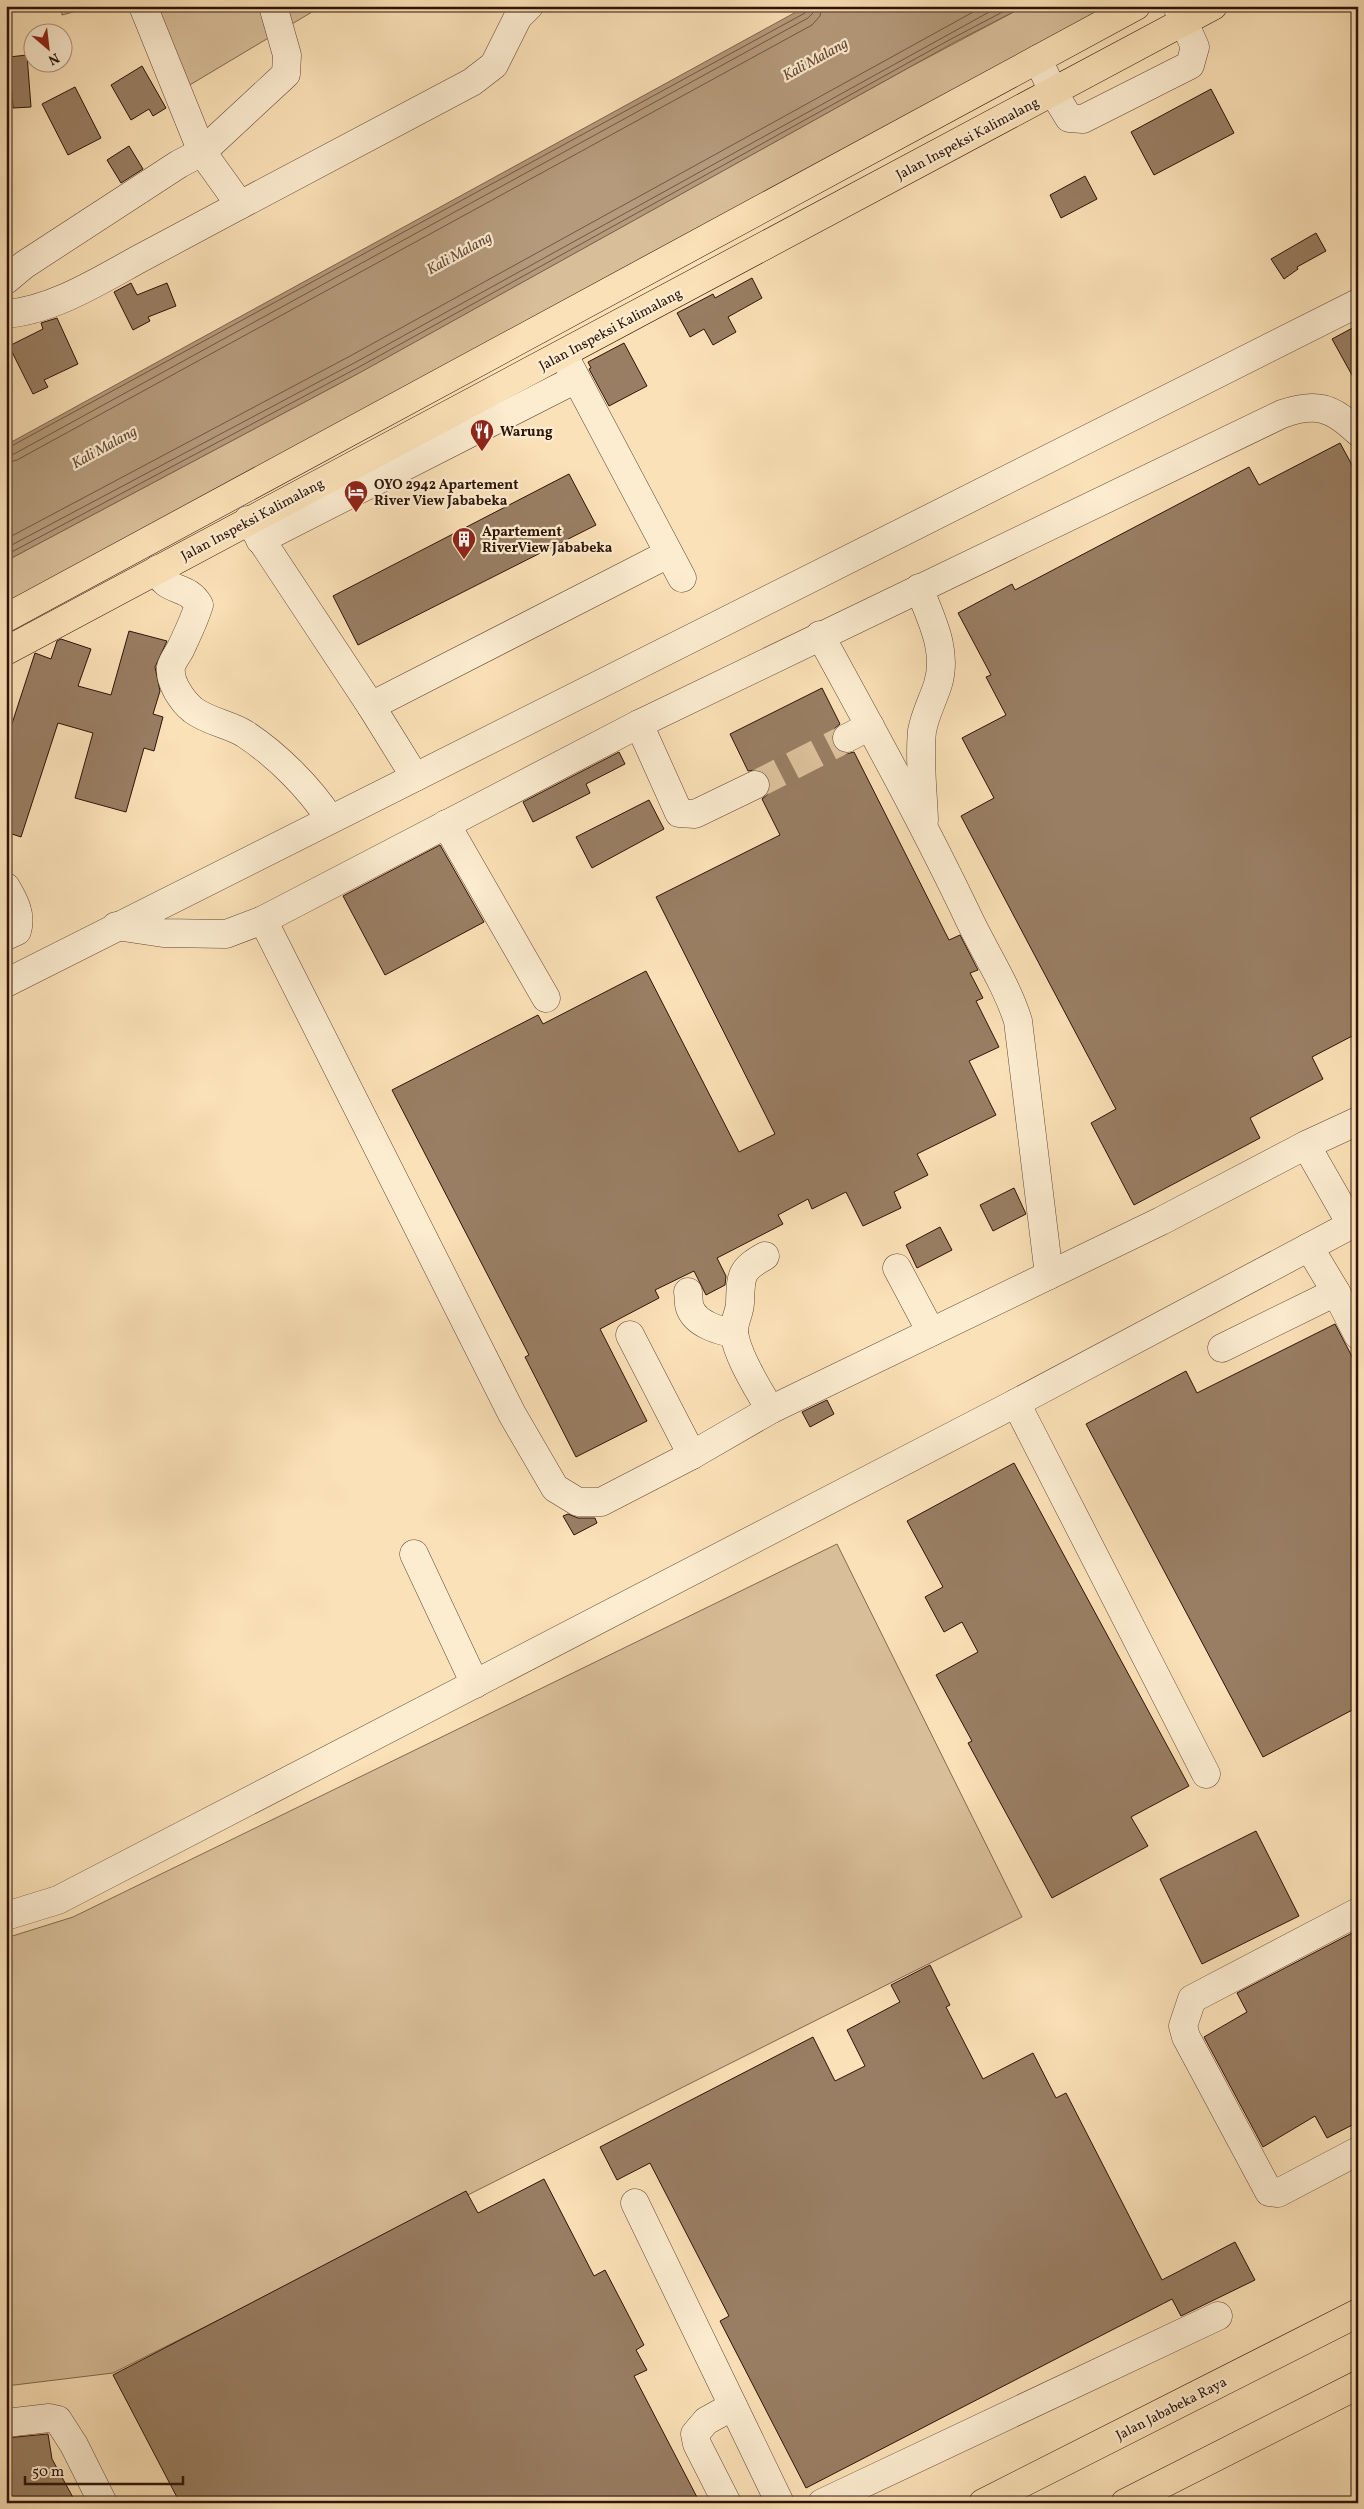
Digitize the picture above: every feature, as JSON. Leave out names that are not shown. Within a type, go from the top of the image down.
[{"type":"main road","points":[[6,618],[1136,6]]},
{"type":"main road","name":"Jalan Inspeksi Kalimalang","points":[[6,651],[158,569],[254,530],[564,354],[1053,92],[1181,14],[1213,6]]},
{"type":"main road","name":"Jalan Jababeka Raya","points":[[983,2503],[1358,2313]]},
{"type":"main road","points":[[1125,2503],[1358,2385]]},
{"type":"street","points":[[143,6],[202,152],[240,205]]},
{"type":"street","points":[[6,280],[24,266],[179,164],[202,152],[286,74],[287,55],[273,6]]},
{"type":"street","points":[[6,314],[52,302],[110,275],[472,82],[494,65],[518,17],[530,6]]},
{"type":"street","points":[[1038,59],[1053,92],[1069,118],[1082,119],[1190,65],[1195,47],[1181,14]]},
{"type":"street","points":[[6,983],[1358,303]]},
{"type":"street","points":[[564,354],[682,578]]},
{"type":"street","points":[[415,777],[371,706],[254,530],[576,379]]},
{"type":"street","points":[[116,926],[163,932],[226,934],[264,920],[639,724],[820,635],[1282,414],[1299,408],[1328,410],[1344,419],[1358,432]]},
{"type":"street","points":[[371,706],[668,554]]},
{"type":"street","points":[[158,569],[161,579],[165,584],[188,592],[199,605],[194,620],[171,668],[174,683],[179,694],[193,710],[214,722],[243,733],[276,759],[318,800],[330,820]]},
{"type":"street","points":[[919,588],[938,637],[942,661],[938,684],[928,709],[922,732],[924,824]]},
{"type":"street","points":[[820,635],[859,732],[924,824],[993,968],[1012,1002],[1018,1020],[1049,1275]]},
{"type":"street","points":[[639,724],[679,813],[695,814],[755,785]]},
{"type":"street","points":[[446,824],[546,998]]},
{"type":"street","points":[[6,886],[20,921],[17,931],[6,936]]},
{"type":"street","points":[[264,920],[507,1405],[556,1488],[578,1502],[601,1502],[692,1455],[770,1410],[1161,1221],[1306,1145],[1358,1121]]},
{"type":"street","points":[[6,1916],[58,1900],[1016,1404],[1354,1223],[1306,1145]]},
{"type":"street","points":[[1309,1247],[1336,1292],[1358,1335]]},
{"type":"street","points":[[765,1256],[750,1264],[743,1271],[740,1306],[734,1333],[746,1365],[770,1410]]},
{"type":"street","points":[[897,1268],[932,1332]]},
{"type":"street","points":[[688,1292],[690,1307],[696,1317],[706,1324],[734,1333]]},
{"type":"street","points":[[1222,1348],[1336,1292]]},
{"type":"street","points":[[630,1335],[692,1455]]},
{"type":"street","points":[[1016,1404],[1206,1774]]},
{"type":"street","points":[[414,1554],[475,1684]]},
{"type":"street","points":[[1358,1912],[1192,1999],[1183,2026],[1186,2037],[1269,2192],[1278,2193],[1358,2151]]},
{"type":"street","points":[[635,2204],[780,2503]]},
{"type":"street","points":[[822,2503],[1218,2316]]},
{"type":"street","points":[[727,2503],[697,2444],[696,2434],[706,2421],[733,2406]]},
{"type":"street","points":[[6,2422],[49,2418],[58,2420],[74,2445],[103,2503]]},
{"type":"shaded area","points":[[61,6],[95,6],[62,15]]},
{"type":"shaded area","points":[[157,6],[322,6],[188,86]]},
{"type":"shaded area","points":[[1025,6],[1135,6],[6,618],[6,561],[348,379],[910,67]]},
{"type":"shaded area","points":[[837,1544],[1022,1917],[113,2373],[6,2386],[6,1938],[73,1917]]},
{"type":"water","points":[[807,6],[1025,6],[953,43],[361,372],[6,561],[6,445]]},
{"type":"building","points":[[22,56],[22,72],[28,72],[31,107],[13,108],[9,57]]},
{"type":"building","points":[[142,66],[166,108],[153,116],[149,109],[131,120],[111,85]]},
{"type":"building","points":[[75,87],[101,138],[68,155],[42,104]]},
{"type":"building","points":[[1211,89],[1234,133],[1154,175],[1131,132]]},
{"type":"building","points":[[129,146],[143,169],[121,183],[107,160]]},
{"type":"building","points":[[1085,176],[1097,199],[1061,218],[1050,195]]},
{"type":"building","points":[[1316,233],[1326,251],[1297,267],[1298,269],[1284,279],[1271,259]]},
{"type":"building","points":[[752,278],[762,298],[728,317],[736,332],[713,345],[704,329],[690,337],[677,313],[713,294],[715,298]]},
{"type":"building","points":[[131,283],[137,295],[167,283],[176,306],[148,317],[150,321],[133,330],[114,292]]},
{"type":"building","points":[[57,318],[78,364],[44,380],[48,387],[33,394],[9,346],[43,329],[41,323]]},
{"type":"building","points":[[1358,325],[1358,386],[1332,339]]},
{"type":"building","points":[[624,343],[647,386],[609,406],[589,369],[591,368],[588,362]]},
{"type":"building","points":[[1340,443],[1358,476],[1358,1033],[1312,1057],[1323,1079],[1250,1118],[1260,1138],[1134,1205],[1091,1123],[1116,1109],[961,816],[994,798],[962,738],[1006,715],[986,677],[991,675],[958,613],[1012,584],[1015,590],[1249,467],[1259,485]]},
{"type":"building","name":"Apartement RiverView Jababeka","points":[[569,474],[596,525],[358,645],[333,596]]},
{"type":"building","points":[[129,631],[167,641],[155,667],[160,691],[153,714],[163,717],[154,751],[144,748],[126,812],[75,798],[93,733],[58,723],[21,837],[6,832],[6,742],[35,653],[51,659],[57,641],[61,639],[91,649],[78,686],[111,695]]},
{"type":"building","points":[[822,688],[840,724],[834,729],[831,737],[833,746],[838,751],[846,754],[854,752],[949,940],[960,935],[978,970],[970,973],[983,998],[976,1001],[999,1047],[969,1061],[996,1115],[917,1154],[928,1175],[894,1192],[901,1208],[863,1226],[846,1192],[812,1209],[808,1199],[778,1215],[783,1224],[717,1258],[726,1276],[725,1285],[706,1295],[694,1271],[655,1290],[659,1298],[600,1329],[647,1421],[576,1457],[525,1357],[529,1355],[392,1090],[538,1015],[543,1024],[646,971],[739,1152],[775,1134],[656,897],[780,835],[762,799],[768,794],[770,787],[769,778],[764,772],[757,770],[748,771],[730,734]]},
{"type":"building","points":[[619,752],[625,764],[586,784],[590,793],[533,822],[523,802]]},
{"type":"building","points":[[649,800],[664,829],[592,868],[576,837]]},
{"type":"building","points":[[440,845],[484,922],[385,975],[343,896]]},
{"type":"building","points":[[1014,1188],[1026,1214],[993,1231],[980,1205]]},
{"type":"building","points":[[940,1227],[952,1250],[917,1268],[906,1245]]},
{"type":"building","points":[[1335,1324],[1358,1368],[1358,1707],[1263,1757],[1086,1424],[1186,1371],[1197,1393]]},
{"type":"building","points":[[827,1400],[834,1414],[810,1427],[802,1412]]},
{"type":"building","points":[[1014,1463],[1189,1786],[1131,1817],[1148,1846],[1052,1898],[968,1743],[972,1741],[936,1675],[978,1652],[962,1622],[944,1632],[925,1597],[943,1587],[907,1521]]},
{"type":"building","points":[[568,1514],[578,1518],[595,1518],[597,1523],[574,1535],[563,1516]]},
{"type":"building","points":[[1256,1831],[1299,1916],[1202,1964],[1160,1879]]},
{"type":"building","points":[[1358,1930],[1358,2122],[1327,2138],[1315,2116],[1263,2147],[1204,2037],[1247,2012],[1237,1993]]},
{"type":"building","points":[[930,1965],[950,2005],[946,2007],[983,2079],[1033,2053],[1056,2098],[1066,2093],[1162,2280],[1235,2242],[1255,2280],[1181,2316],[1172,2299],[806,2488],[720,2321],[729,2316],[650,2163],[617,2180],[600,2147],[813,2037],[835,2081],[865,2066],[847,2030],[900,2002],[891,1985]]},
{"type":"building","points":[[544,2179],[594,2276],[605,2270],[644,2345],[636,2350],[647,2370],[634,2376],[700,2503],[180,2503],[113,2375],[466,2191],[478,2213]]},
{"type":"building","points":[[48,2434],[52,2459],[76,2503],[6,2503],[6,2438]]},
{"type":"waterway","name":"Kali Malang","points":[[581,187],[912,6]]},
{"type":"tunnel","points":[[755,785],[847,738]]},
{"type":"place","name":"Warung","points":[[482,452]]},
{"type":"place","name":"OYO 2942 Apartement River View Jababeka","points":[[356,513]]},
{"type":"place","name":"Apartement RiverView Jababeka","points":[[464,560]]}]
